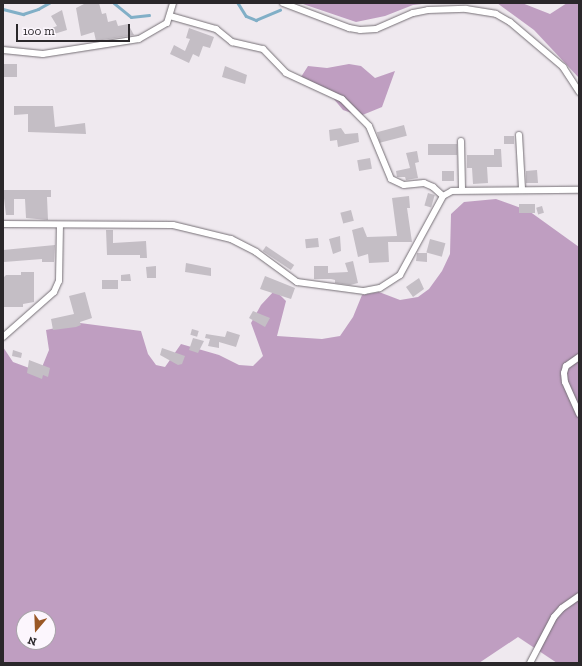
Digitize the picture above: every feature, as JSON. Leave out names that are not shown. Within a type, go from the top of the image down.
[{"type":"street","points":[[3,50],[43,54],[117,44],[139,39],[161,28],[170,16],[173,3]]},
{"type":"street","points":[[283,3],[349,28],[360,30],[376,29],[413,13],[428,10],[466,9],[496,14],[510,22],[563,67],[579,92]]},
{"type":"street","points":[[170,16],[216,29],[232,42],[263,49],[286,73],[342,98],[369,126],[391,179],[404,185],[424,183],[433,187],[442,196]]},
{"type":"street","points":[[519,136],[522,189]]},
{"type":"street","points":[[461,141],[462,189]]},
{"type":"street","points":[[3,224],[173,225],[231,239],[256,252],[296,282],[364,291],[380,288],[400,275],[442,196],[462,189],[579,190]]},
{"type":"street","points":[[3,337],[54,292],[59,281],[60,224]]},
{"type":"street","points":[[579,357],[566,366],[564,373],[565,382],[579,414]]},
{"type":"street","points":[[530,663],[554,617],[579,596]]},
{"type":"shaded area","points":[[300,3],[431,3],[413,5],[385,16],[356,22]]},
{"type":"shaded area","points":[[497,3],[522,3],[550,14],[567,3],[579,3],[579,78],[534,30]]},
{"type":"shaded area","points":[[349,64],[361,66],[375,78],[395,71],[382,107],[360,116],[343,110],[333,98],[301,77],[308,66],[327,68]]},
{"type":"shaded area","points":[[496,199],[529,211],[579,247],[579,663],[557,663],[518,637],[479,663],[3,663],[3,347],[13,362],[40,372],[49,350],[46,330],[80,323],[141,331],[148,354],[156,365],[165,367],[181,344],[219,355],[239,365],[253,366],[263,356],[251,323],[261,305],[275,290],[286,301],[277,336],[322,339],[340,336],[353,317],[362,295],[379,292],[400,300],[418,297],[429,289],[442,271],[450,254],[451,214],[464,202]]},
{"type":"building","points":[[86,3],[99,3],[102,14],[106,13],[108,22],[116,20],[118,26],[128,24],[134,35],[96,41],[94,32],[81,36],[76,8]]},
{"type":"building","points":[[62,10],[67,30],[54,34],[52,28],[57,26],[51,16]]},
{"type":"building","points":[[189,28],[214,37],[210,48],[203,46],[199,57],[193,54],[189,63],[170,54],[174,45],[185,51],[190,39],[186,38]]},
{"type":"building","points":[[3,64],[17,64],[17,77],[3,77]]},
{"type":"building","points":[[225,66],[247,75],[245,84],[222,77]]},
{"type":"building","points":[[14,106],[53,106],[55,127],[85,123],[86,134],[28,132],[28,114],[14,115]]},
{"type":"building","points":[[404,125],[407,136],[380,143],[377,132]]},
{"type":"building","points":[[341,128],[345,134],[358,133],[359,142],[338,147],[337,140],[330,141],[329,130]]},
{"type":"building","points":[[504,136],[514,136],[514,144],[504,144]]},
{"type":"building","points":[[428,144],[457,144],[457,155],[428,155]]},
{"type":"building","points":[[494,149],[501,149],[502,167],[487,167],[488,183],[473,184],[472,168],[467,168],[467,155],[494,155]]},
{"type":"building","points":[[417,151],[419,162],[415,163],[418,178],[406,180],[405,177],[397,177],[396,171],[410,168],[406,153]]},
{"type":"building","points":[[370,158],[372,169],[359,171],[357,160]]},
{"type":"building","points":[[537,170],[538,183],[526,183],[526,171]]},
{"type":"building","points":[[442,171],[454,171],[454,181],[442,181]]},
{"type":"building","points":[[3,190],[51,190],[51,197],[47,197],[48,220],[26,218],[25,199],[14,199],[14,215],[6,215]]},
{"type":"building","points":[[428,193],[435,195],[431,207],[424,205]]},
{"type":"building","points":[[409,196],[410,208],[407,208],[412,242],[388,242],[389,262],[369,263],[368,254],[358,257],[352,230],[363,227],[367,237],[397,236],[392,198]]},
{"type":"building","points":[[519,204],[535,204],[535,213],[519,213]]},
{"type":"building","points":[[542,206],[544,213],[538,214],[536,208]]},
{"type":"building","points":[[351,210],[354,221],[343,223],[340,213]]},
{"type":"building","points":[[106,230],[113,230],[113,243],[146,241],[147,258],[140,258],[140,255],[107,255]]},
{"type":"building","points":[[340,236],[341,251],[333,254],[329,239]]},
{"type":"building","points":[[318,238],[319,247],[306,248],[305,239]]},
{"type":"building","points":[[430,239],[445,243],[442,257],[426,253]]},
{"type":"building","points":[[55,245],[54,262],[42,262],[42,259],[4,262],[3,260],[3,250]]},
{"type":"building","points":[[266,246],[294,265],[291,270],[263,251]]},
{"type":"building","points":[[417,253],[427,253],[427,262],[416,261]]},
{"type":"building","points":[[353,261],[358,283],[350,285],[335,283],[335,280],[331,279],[314,279],[314,266],[328,266],[328,273],[348,272],[345,263]]},
{"type":"building","points":[[186,263],[211,268],[211,276],[185,272]]},
{"type":"building","points":[[156,266],[156,278],[147,278],[146,267]]},
{"type":"building","points":[[21,272],[34,272],[34,302],[23,304],[23,307],[3,307],[3,278],[6,275],[21,275]]},
{"type":"building","points":[[130,274],[131,281],[121,281],[121,275]]},
{"type":"building","points":[[265,276],[295,288],[291,299],[260,289]]},
{"type":"building","points":[[419,278],[424,289],[413,297],[406,287]]},
{"type":"building","points":[[102,280],[118,280],[118,289],[102,289]]},
{"type":"building","points":[[85,292],[92,318],[80,322],[81,325],[76,327],[53,330],[51,319],[74,314],[69,296]]},
{"type":"building","points":[[253,311],[270,318],[265,327],[249,318]]},
{"type":"building","points":[[192,329],[199,331],[197,337],[190,335]]},
{"type":"building","points":[[227,331],[240,335],[236,347],[219,342],[219,348],[208,346],[210,339],[205,338],[206,334],[225,337]]},
{"type":"building","points":[[193,338],[204,341],[198,353],[189,350]]},
{"type":"building","points":[[162,348],[185,356],[182,364],[178,365],[160,355]]},
{"type":"building","points":[[13,350],[22,353],[21,358],[12,356]]},
{"type":"building","points":[[29,360],[50,368],[48,377],[43,375],[42,379],[27,373]]},
{"type":"waterway","points":[[3,9],[23,14],[38,9],[49,3]]},
{"type":"waterway","points":[[114,3],[131,17],[149,15]]},
{"type":"waterway","points":[[238,3],[246,16],[256,20],[280,10]]}]
